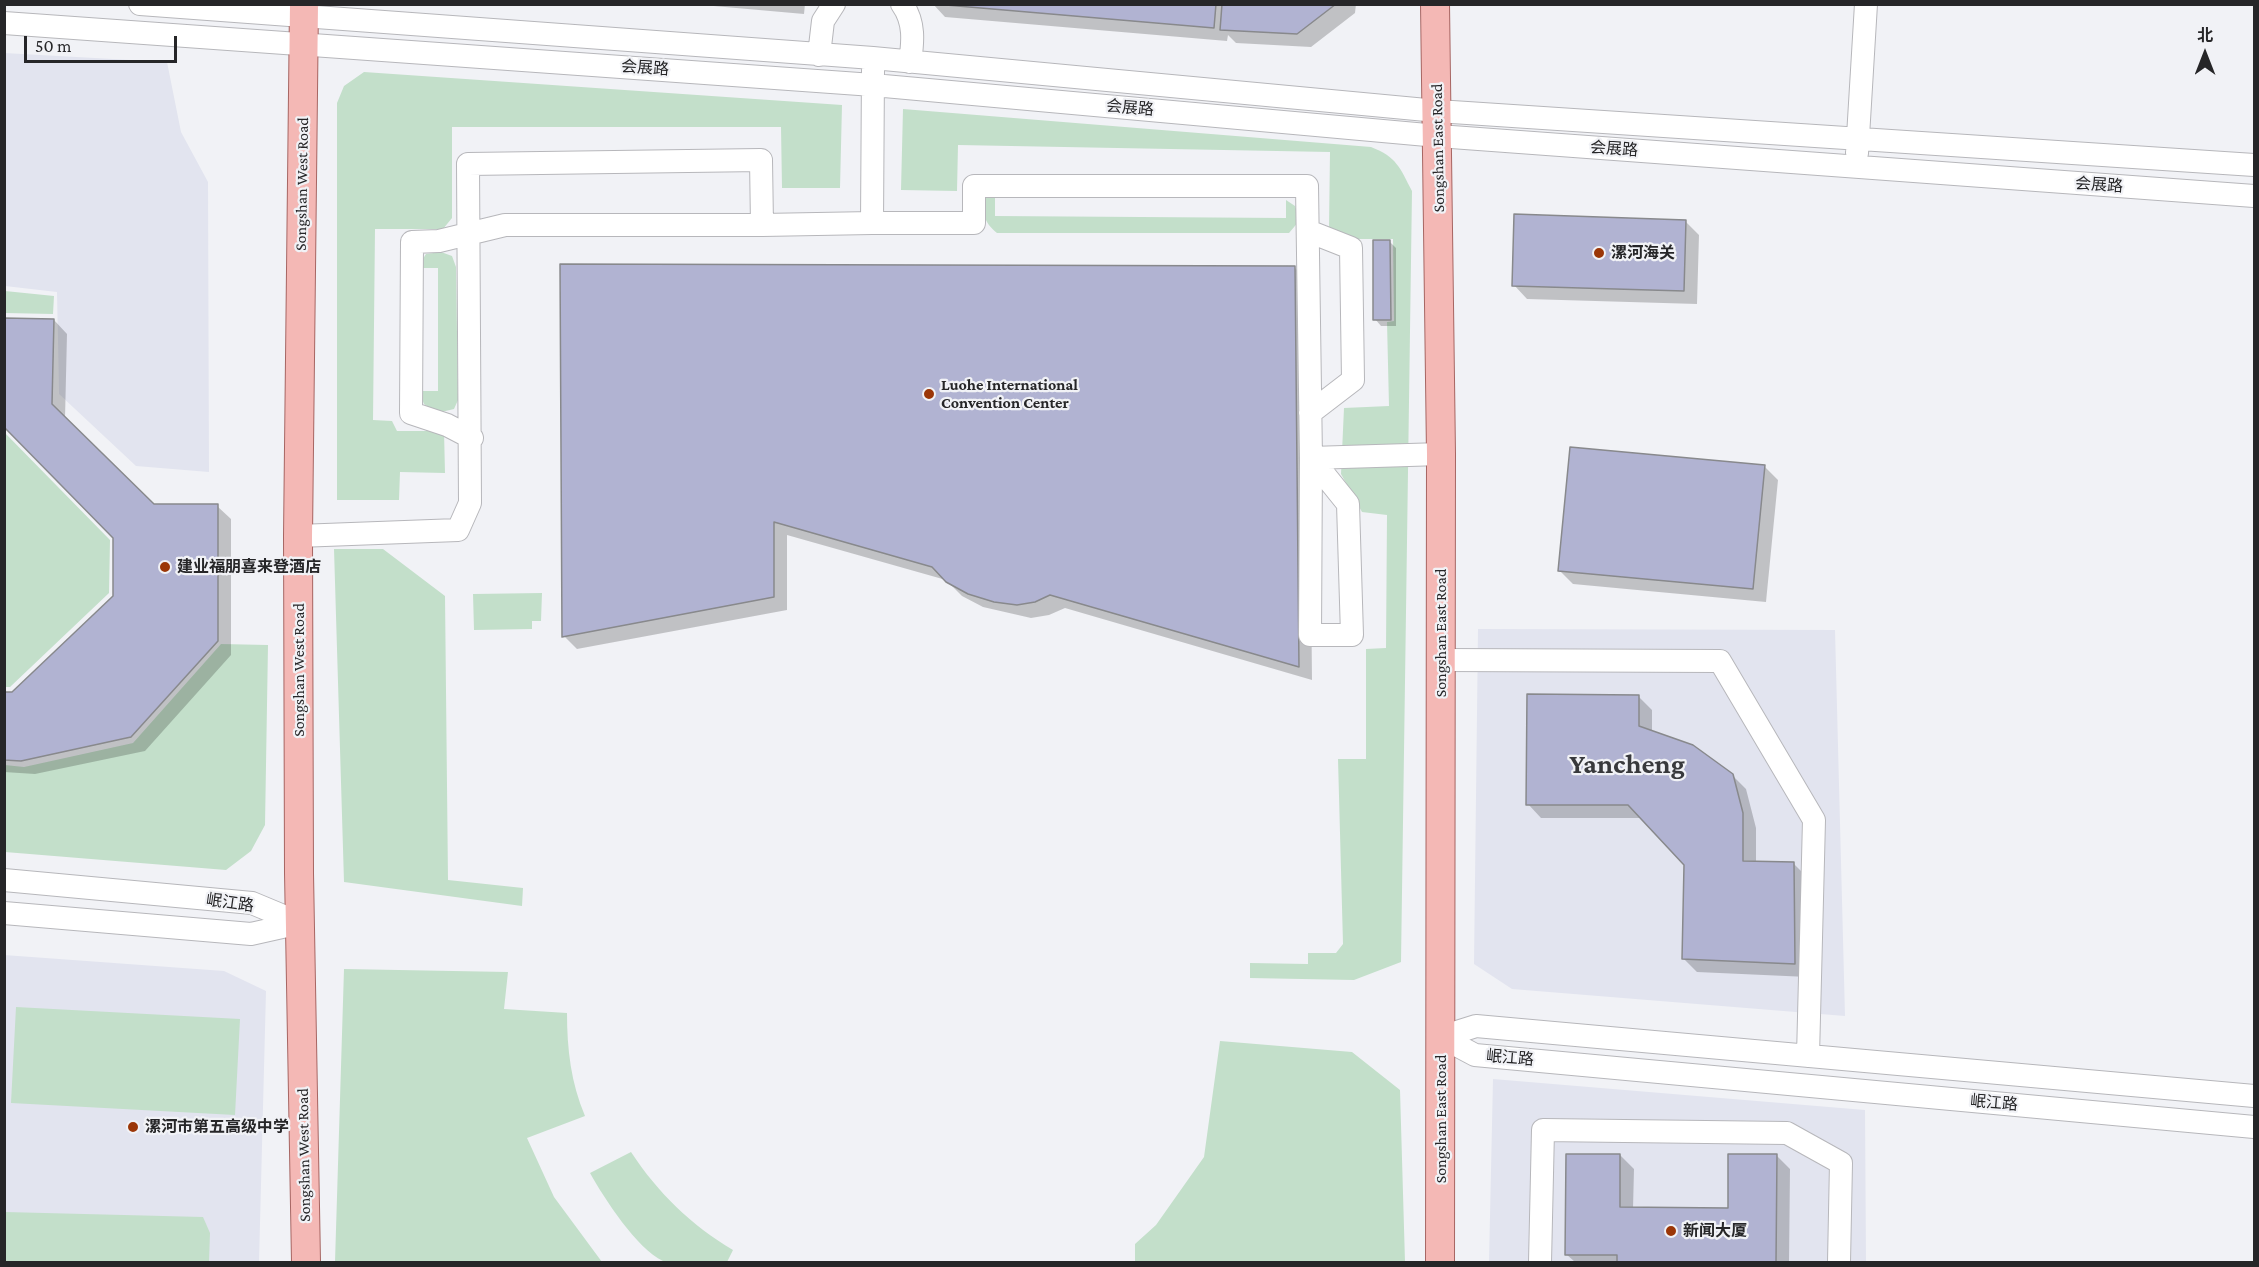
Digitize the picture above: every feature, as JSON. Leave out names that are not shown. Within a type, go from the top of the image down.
[{"type":"main road","name":"Songshan East Road","points":[[1436,4],[1442,660],[1440,1263]]},
{"type":"main road","name":"Songshan West Road","points":[[304,22],[298,536],[300,922],[306,1263]]},
{"type":"street","name":"会展路","points":[[140,4],[873,85],[1437,124],[1858,139],[2254,165]]},
{"type":"street","points":[[819,55],[823,21],[834,4]]},
{"type":"street","points":[[902,4],[908,12],[912,26],[914,41],[910,62]]},
{"type":"street","points":[[1856,167],[1866,4]]},
{"type":"street","name":"会展路","points":[[4,22],[304,22],[873,58],[1437,124],[1856,167],[2254,196]]},
{"type":"street","points":[[872,224],[873,58]]},
{"type":"street","points":[[298,536],[458,530],[470,503],[472,438],[468,164],[761,160],[762,225]]},
{"type":"street","points":[[472,438],[447,425],[411,413],[412,242],[439,241],[505,225],[974,224],[974,186],[1307,186],[1311,458],[1310,635],[1352,635],[1348,504],[1311,458]]},
{"type":"street","points":[[1308,231],[1351,249],[1353,369],[1353,380],[1310,413]]},
{"type":"street","points":[[1311,458],[1441,454]]},
{"type":"street","points":[[1442,660],[1720,661],[1814,820],[1809,1056]]},
{"type":"street","name":"岷江路","points":[[4,880],[252,903],[300,922]]},
{"type":"street","name":"岷江路","points":[[4,914],[251,934],[300,922]]},
{"type":"street","name":"岷江路","points":[[1441,1037],[1476,1026],[2254,1096]]},
{"type":"street","name":"岷江路","points":[[1441,1037],[1475,1055],[2254,1127]]},
{"type":"street","points":[[1540,1263],[1543,1130],[1787,1133],[1841,1163],[1839,1263]]},
{"type":"shaded area","points":[[4,53],[167,62],[181,132],[208,182],[209,472],[136,466],[59,394],[57,292],[5,286]]},
{"type":"shaded area","points":[[1478,629],[1835,630],[1845,1016],[1512,989],[1474,964]]},
{"type":"shaded area","name":"漯河市第五高级中学","points":[[4,955],[224,971],[266,991],[259,1262],[5,1262]]},
{"type":"shaded area","points":[[1493,1079],[1865,1110],[1866,1262],[1489,1262]]},
{"type":"green space","points":[[364,72],[842,105],[840,188],[782,188],[781,127],[452,127],[452,218],[443,229],[375,229],[373,420],[392,421],[397,431],[444,431],[445,473],[400,472],[399,500],[337,500],[337,103],[344,86]]},
{"type":"green space","points":[[903,109],[1371,147],[1387,155],[1401,170],[1412,191],[1401,962],[1354,980],[1250,978],[1250,963],[1308,964],[1308,953],[1336,953],[1343,944],[1338,759],[1366,759],[1366,649],[1386,648],[1387,515],[1362,512],[1341,474],[1344,408],[1389,406],[1387,322],[1394,321],[1393,239],[1341,239],[1329,229],[1330,152],[958,145],[957,191],[901,190]]},
{"type":"green space","points":[[995,193],[995,216],[1286,218],[1286,200],[1295,206],[1300,220],[1289,233],[997,233],[989,225],[984,209],[985,198]]},
{"type":"green space","points":[[441,252],[452,256],[456,267],[458,400],[454,409],[437,413],[424,404],[419,391],[438,391],[438,268],[417,268],[426,254]]},
{"type":"green space","points":[[5,291],[54,296],[53,314],[5,313]]},
{"type":"green space","points":[[5,433],[110,540],[109,593],[10,687],[4,687]]},
{"type":"green space","points":[[334,549],[383,549],[445,596],[448,880],[523,888],[522,906],[344,882]]},
{"type":"green space","points":[[542,593],[541,621],[532,621],[532,629],[474,630],[473,594]]},
{"type":"green space","points":[[221,644],[268,645],[265,825],[251,851],[226,870],[5,852],[5,765],[24,767],[133,743]]},
{"type":"green space","points":[[344,969],[508,972],[504,1009],[567,1013],[571,1066],[576,1091],[585,1116],[527,1138],[554,1197],[602,1262],[335,1262]]},
{"type":"green space","points":[[16,1007],[240,1019],[235,1115],[11,1103]]},
{"type":"green space","points":[[1220,1041],[1352,1052],[1400,1090],[1405,1262],[1135,1262],[1135,1244],[1156,1225],[1204,1157]]},
{"type":"green space","points":[[631,1152],[652,1181],[676,1207],[703,1230],[733,1250],[727,1262],[669,1263],[653,1255],[632,1234],[612,1209],[590,1173]]},
{"type":"green space","points":[[5,1212],[203,1217],[210,1233],[209,1262],[5,1262]]},
{"type":"building","points":[[934,4],[1216,4],[1214,28]]},
{"type":"building","points":[[1222,4],[1336,4],[1297,34],[1220,30]]},
{"type":"building","name":"漯河海关","points":[[1514,214],[1686,220],[1684,291],[1512,286]]},
{"type":"building","points":[[1373,240],[1390,240],[1391,320],[1373,320]]},
{"type":"building","name":"Luohe International Convention Center","points":[[560,264],[1295,266],[1299,667],[1050,595],[1035,602],[1017,605],[994,602],[968,594],[946,582],[932,567],[774,522],[774,597],[562,637]]},
{"type":"building","name":"建业福朋喜来登酒店","points":[[4,318],[54,319],[52,404],[154,504],[218,504],[218,641],[131,737],[21,761],[4,760],[4,692],[12,692],[113,596],[113,538],[4,427]]},
{"type":"building","points":[[1570,447],[1765,465],[1753,589],[1558,571]]},
{"type":"building","points":[[1527,694],[1639,695],[1639,726],[1693,745],[1733,774],[1743,813],[1743,861],[1794,862],[1795,964],[1682,959],[1684,865],[1628,805],[1526,805]]},
{"type":"building","name":"新闻大厦","points":[[1566,1154],[1620,1154],[1620,1207],[1728,1208],[1728,1154],[1777,1154],[1776,1262],[1617,1262],[1617,1255],[1565,1255]]},
{"type":"place","name":"漯河海关","points":[[1599,253]]},
{"type":"place","name":"Luohe International Convention Center","points":[[929,394]]},
{"type":"place","name":"建业福朋喜来登酒店","points":[[165,567]]},
{"type":"place","name":"漯河市第五高级中学","points":[[133,1127]]},
{"type":"place","name":"新闻大厦","points":[[1671,1231]]},
{"type":"district","name":"Yancheng","points":[[1627,764]]}]
